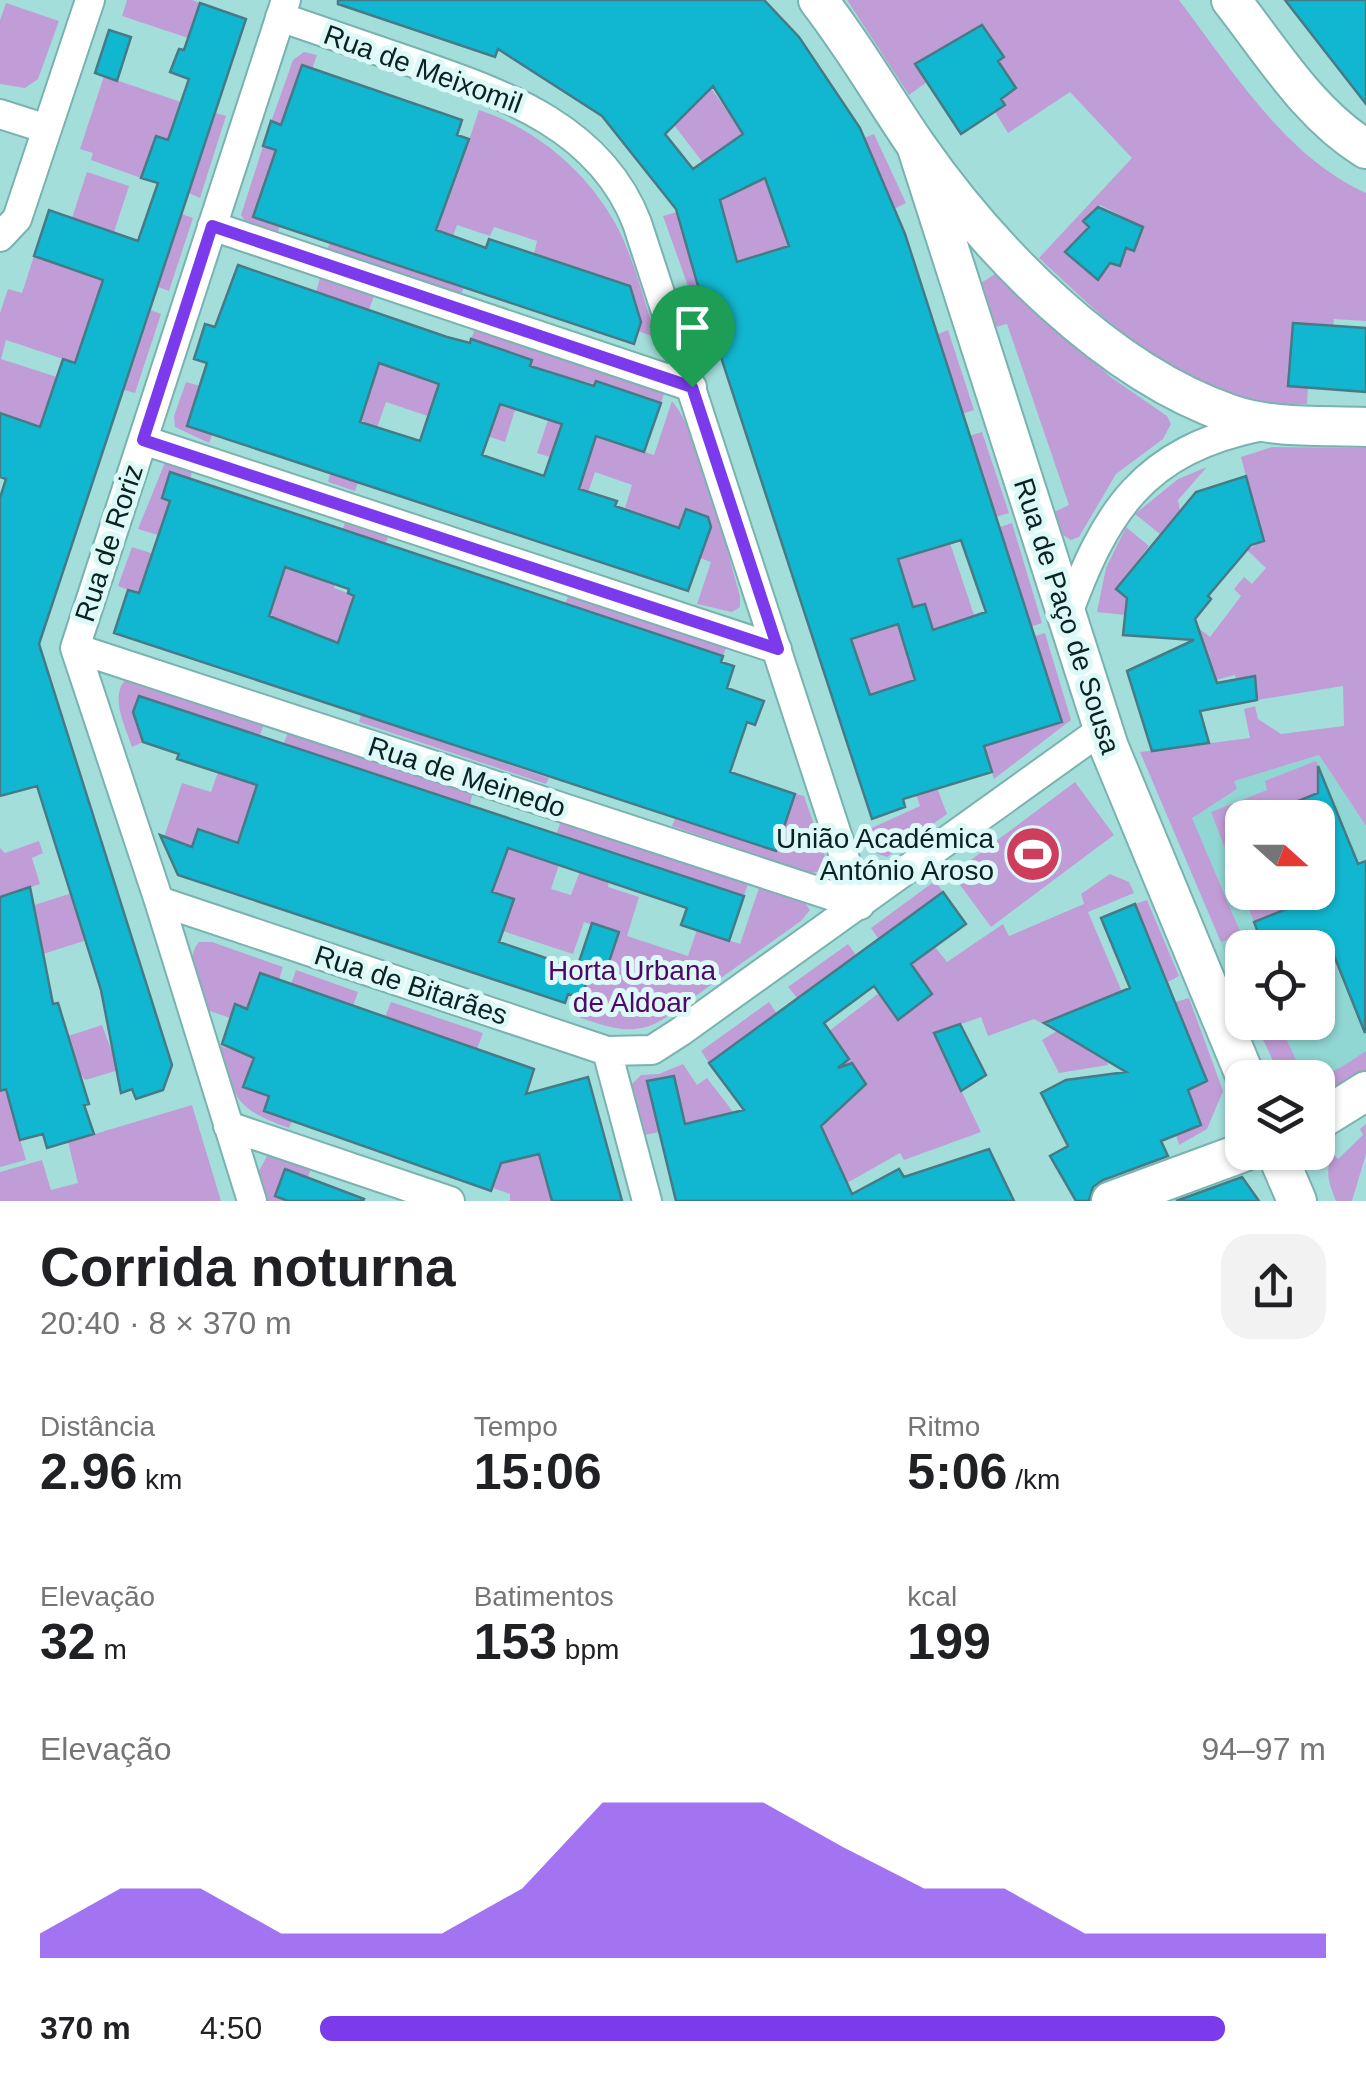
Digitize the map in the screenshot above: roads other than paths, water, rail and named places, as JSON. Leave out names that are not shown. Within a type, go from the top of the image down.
[{"type":"street","points":[[0,237],[17,219],[90,0]]},
{"type":"street","points":[[818,0],[916,145],[967,212],[1016,266],[1126,360],[1172,388],[1231,415],[1273,423],[1366,427]]},
{"type":"street","points":[[1231,0],[1316,108],[1341,134],[1366,149]]},
{"type":"street","name":"Rua de Roriz","points":[[252,1201],[159,901],[74,648],[283,8]]},
{"type":"street","name":"Rua de Meixomil","points":[[283,8],[500,92],[540,112],[583,145],[612,177],[633,213],[860,905]]},
{"type":"street","points":[[0,114],[47,129]]},
{"type":"street","name":"Rua de Paço de Sousa","points":[[916,145],[1066,620],[1104,728],[1239,1060]]},
{"type":"street","points":[[212,226],[692,387]]},
{"type":"street","points":[[1066,620],[1086,562],[1118,509],[1156,466],[1222,434],[1273,423]]},
{"type":"street","points":[[143,440],[778,649]]},
{"type":"street","name":"Rua de Meinedo","points":[[74,648],[860,905]]},
{"type":"street","name":"Rua de Bitarães","points":[[159,901],[608,1050],[652,1050],[1104,728]]},
{"type":"street","points":[[608,1050],[647,1201]]},
{"type":"street","points":[[1335,1111],[1366,1092]]},
{"type":"street","points":[[228,1126],[450,1201]]},
{"type":"street","points":[[1110,1201],[1225,1159]]},
{"type":"street","points":[[1284,1170],[1297,1201]]},
{"type":"place","name":"União Académica António Aroso","points":[[1033,854]]},
{"type":"park label","name":"Horta Urbana de Aldoar","points":[[632,986]]}]
